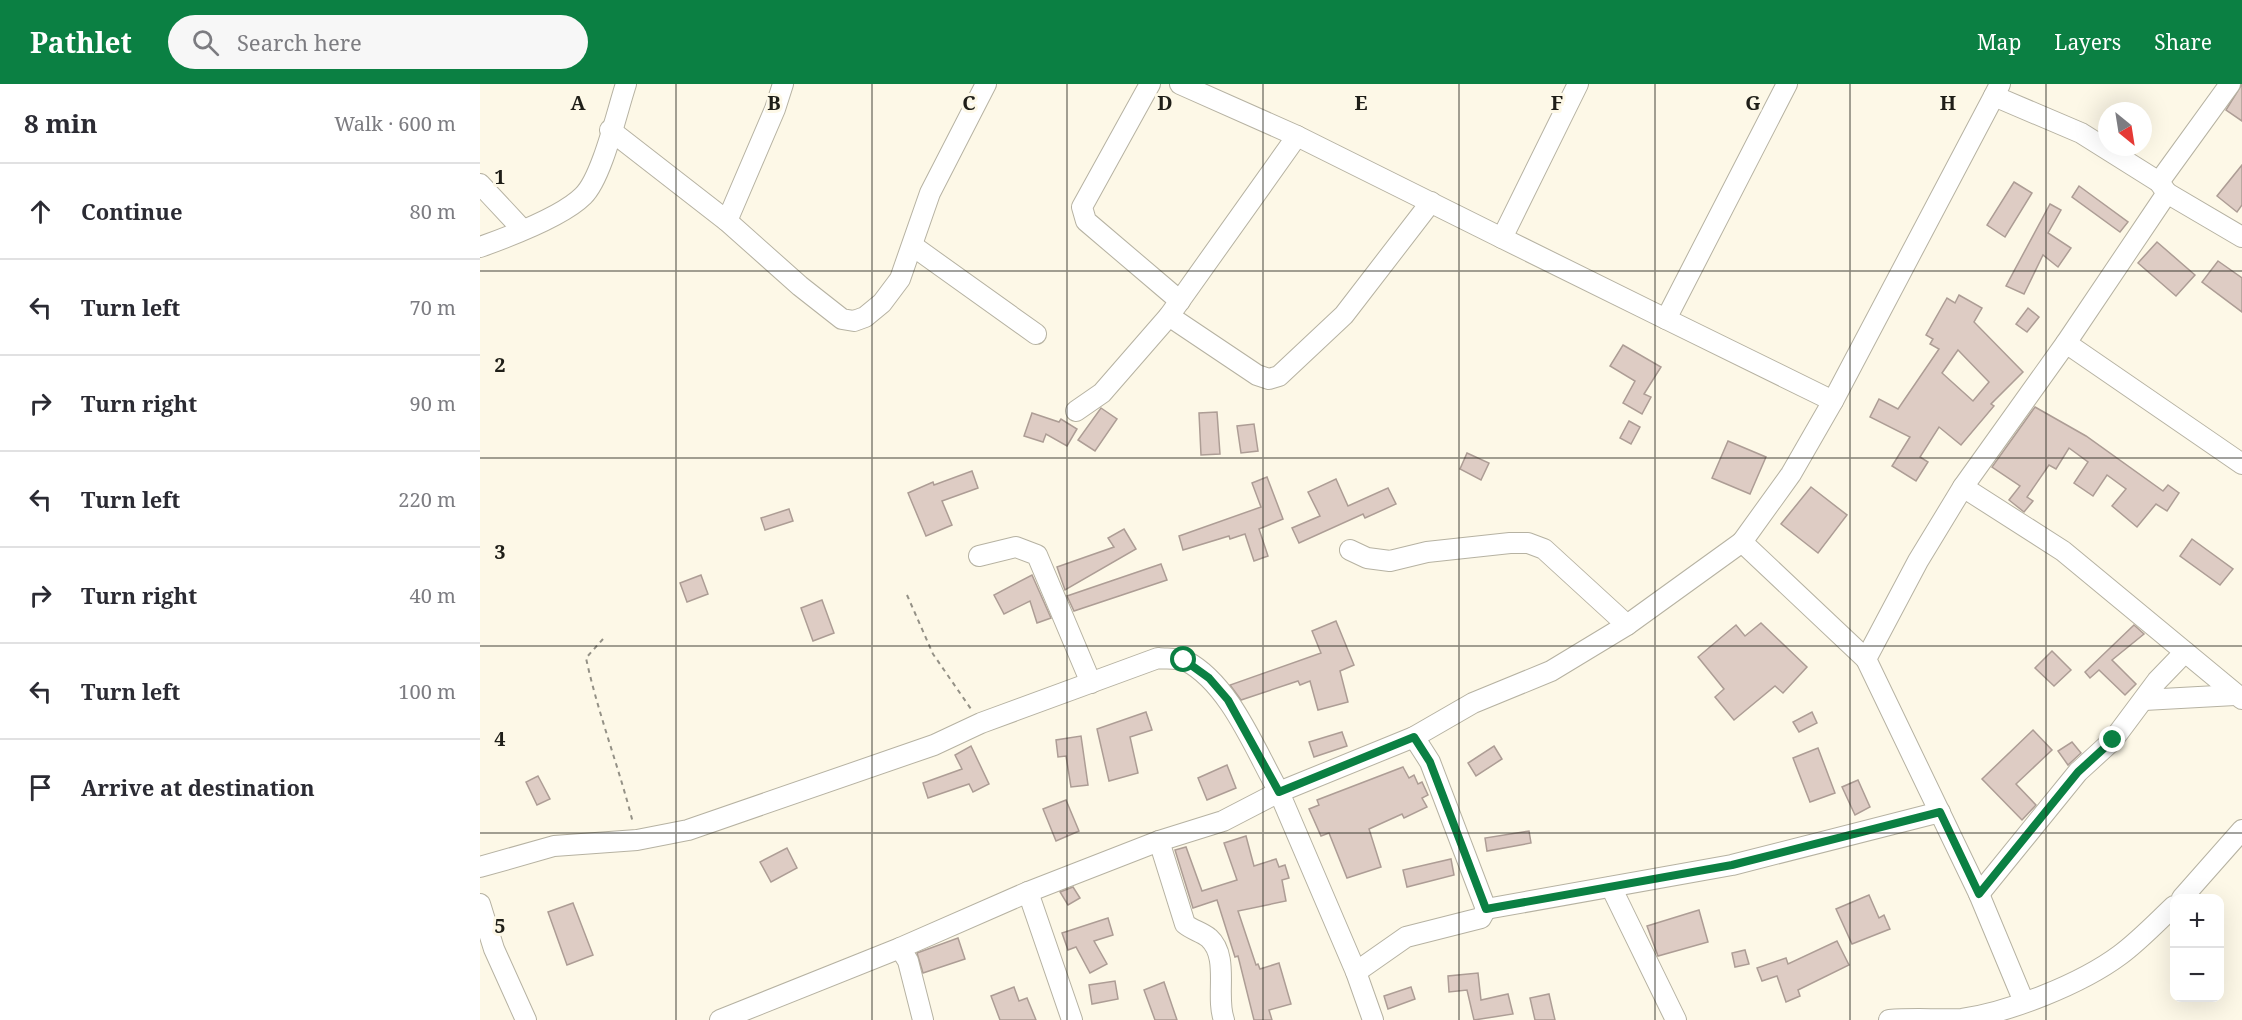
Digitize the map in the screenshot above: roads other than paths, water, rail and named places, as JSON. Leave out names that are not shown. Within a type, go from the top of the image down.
[{"type":"street","points":[[480,247],[559,213],[584,195],[596,176],[626,84]]},
{"type":"street","points":[[728,221],[775,109],[783,84]]},
{"type":"street","points":[[610,130],[728,221],[800,286],[842,319],[854,321],[865,317],[882,303],[900,279],[930,193],[986,84]]},
{"type":"street","points":[[1150,84],[1082,207],[1082,215],[1174,308],[1257,375],[1269,380],[1279,376],[1344,315],[1431,202]]},
{"type":"street","points":[[1180,84],[1297,136],[1833,401]]},
{"type":"street","points":[[1502,238],[1578,84]]},
{"type":"street","points":[[1666,319],[1787,84]]},
{"type":"street","points":[[1866,659],[1918,561],[1963,487],[2066,343],[2230,84]]},
{"type":"street","points":[[720,1020],[900,948],[1028,892],[1159,841],[1222,821],[1279,792],[1414,737],[1473,703],[1551,671],[1626,625],[1742,542],[1791,474],[1833,401],[1997,90],[2081,133],[2242,237]]},
{"type":"street","points":[[1076,411],[1102,393],[1174,308],[1297,136]]},
{"type":"street","points":[[480,184],[522,229]]},
{"type":"street","points":[[913,246],[1036,334]]},
{"type":"street","points":[[2066,343],[2242,464]]},
{"type":"street","points":[[1963,487],[2063,551],[2239,697]]},
{"type":"street","points":[[1742,542],[1866,659],[1979,894],[2024,1002]]},
{"type":"street","points":[[1350,550],[1367,558],[1390,561],[1427,552],[1528,543],[1544,549],[1626,625]]},
{"type":"street","points":[[979,556],[1016,547],[1037,555],[1091,683]]},
{"type":"street","points":[[1979,894],[2078,772],[2113,740],[2157,681],[2185,652]]},
{"type":"street","points":[[480,867],[554,846],[638,840],[688,830],[934,745],[981,723],[1158,658],[1184,660],[1209,678],[1228,700],[1279,792],[1356,972],[1373,1020]]},
{"type":"street","points":[[2144,700],[2239,697]]},
{"type":"street","points":[[1356,972],[1406,937],[1481,918],[1486,909],[1430,762],[1414,737]]},
{"type":"street","points":[[1486,909],[1732,865],[1940,812]]},
{"type":"street","points":[[2186,894],[2241,834]]},
{"type":"street","points":[[1159,841],[1185,924],[1209,938],[1217,952],[1221,969],[1220,1009],[1224,1020]]},
{"type":"street","points":[[1611,887],[1676,1020]]},
{"type":"street","points":[[1028,892],[1072,1020]]},
{"type":"street","points":[[480,904],[494,949],[526,1020]]},
{"type":"street","points":[[1889,1020],[1960,1019],[1995,1012],[2024,1002],[2096,971],[2121,954],[2170,910]]},
{"type":"street","points":[[900,948],[908,961],[923,1020]]}]
